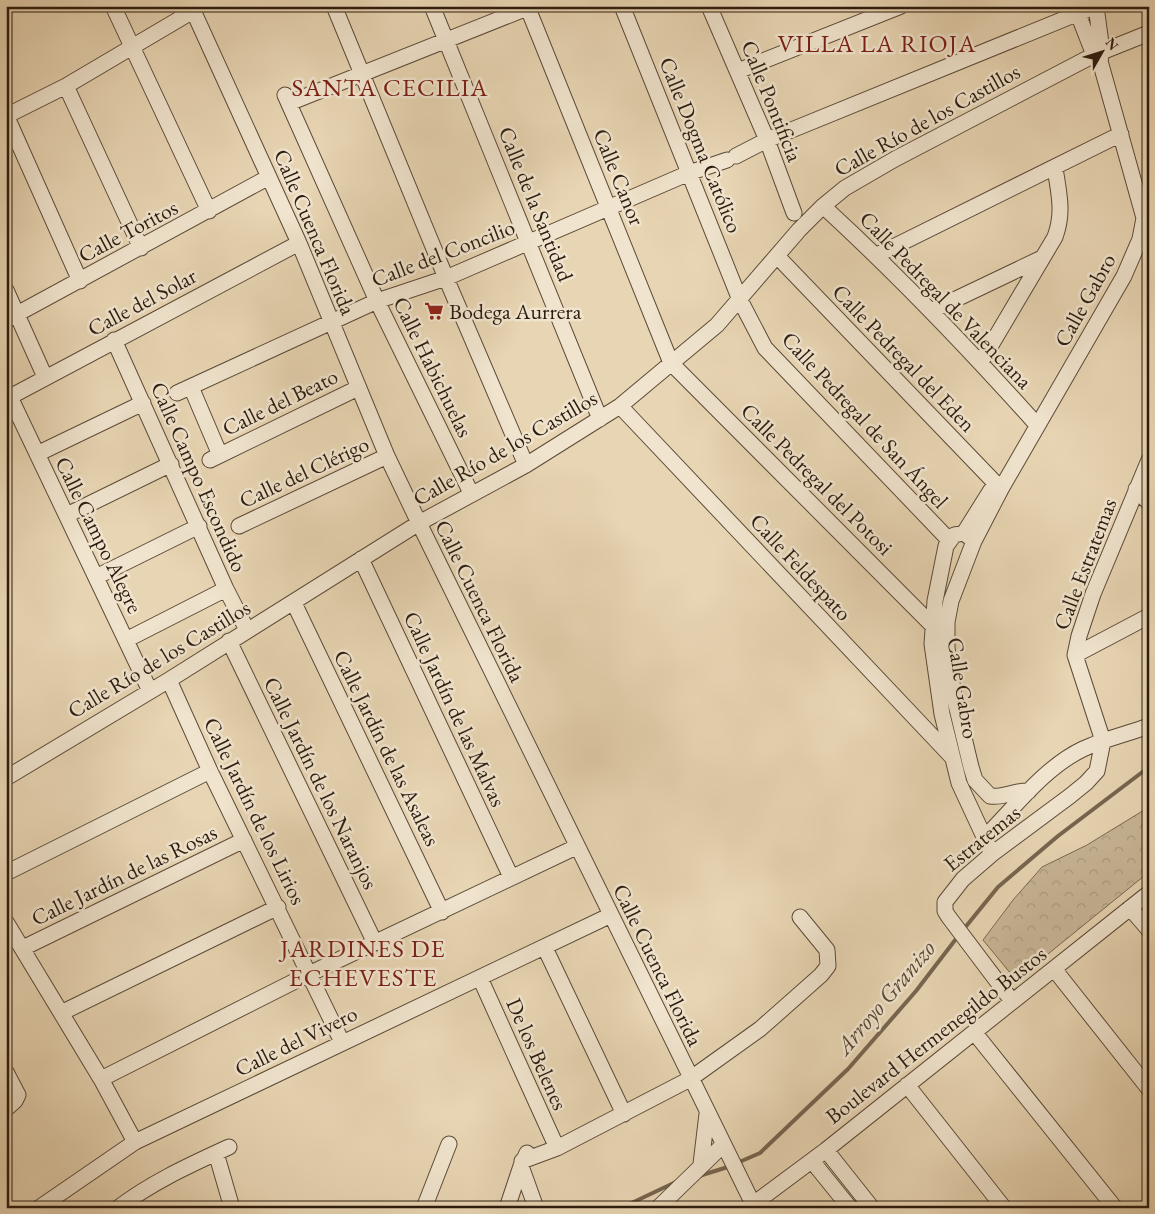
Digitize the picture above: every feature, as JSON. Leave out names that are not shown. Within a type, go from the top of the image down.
[{"type":"street","points":[[113,6],[209,211]]},
{"type":"street","points":[[334,6],[361,75],[526,465]]},
{"type":"street","name":"Calle de la Santidad","points":[[432,6],[530,242],[600,419]]},
{"type":"street","name":"Calle Dogma Católico","points":[[622,6],[740,300]]},
{"type":"street","name":"Calle Pontificia","points":[[709,6],[767,140],[794,213]]},
{"type":"street","points":[[738,71],[901,6]]},
{"type":"street","name":"Calle del Concilio","points":[[215,458],[184,390],[377,301],[446,278],[689,174],[732,158],[767,140],[1096,6],[1098,56]]},
{"type":"street","points":[[361,75],[529,7]]},
{"type":"street","name":"Calle Canor","points":[[529,7],[671,363]]},
{"type":"street","points":[[80,281],[6,116],[66,86],[132,48],[192,8]]},
{"type":"street","name":"Calle Cuenca Florida","points":[[192,8],[299,243],[358,388],[419,523],[740,1179],[751,1206]]},
{"type":"street","points":[[1078,14],[1098,56]]},
{"type":"street","name":"Calle Río de los Castillos","points":[[6,778],[169,680],[294,602],[360,558],[471,493],[526,465],[620,406],[717,325],[823,206],[867,174],[1098,56],[1149,33]]},
{"type":"street","name":"Calle Gabro","points":[[1029,791],[1018,791],[997,797],[990,796],[975,780],[954,696],[947,648],[947,622],[969,537],[998,486],[1038,425],[1124,276],[1140,239],[1146,216],[1098,56]]},
{"type":"street","name":"Calle Habichuelas","points":[[361,75],[287,99],[377,301],[471,493]]},
{"type":"street","points":[[66,86],[141,248]]},
{"type":"street","points":[[877,255],[1121,134]]},
{"type":"street","points":[[981,362],[1055,237],[1060,222],[1061,206],[1055,168]]},
{"type":"street","name":"Calle Toritos","points":[[12,317],[269,177]]},
{"type":"street","name":"Calle Pedregal de Valenciana","points":[[823,206],[877,255],[981,362],[1038,425]]},
{"type":"street","name":"Calle del Solar","points":[[8,398],[299,243]]},
{"type":"street","name":"Calle Pedregal del Eden","points":[[777,256],[998,486]]},
{"type":"street","points":[[931,311],[1042,258]]},
{"type":"street","points":[[6,290],[12,317],[46,377]]},
{"type":"street","name":"Calle Pedregal de San Ángel","points":[[740,300],[765,348],[784,370],[949,540]]},
{"type":"street","name":"Calle Campo Escondido","points":[[114,340],[226,589],[247,630]]},
{"type":"street","name":"Calle Pedregal del Potosi","points":[[671,363],[932,625]]},
{"type":"street","name":"Calle del Beato","points":[[215,458],[358,388]]},
{"type":"street","name":"Calle Campo Alegre","points":[[8,398],[67,515],[150,691]]},
{"type":"street","points":[[37,454],[143,402]]},
{"type":"street","name":"Calle Feldespato","points":[[620,406],[952,758]]},
{"type":"street","name":"Calle del Clérigo","points":[[239,526],[388,456]]},
{"type":"street","name":"Calle Estratemas","points":[[1103,741],[1075,655],[1085,616],[1149,460]]},
{"type":"street","points":[[67,515],[171,464]]},
{"type":"street","points":[[1136,489],[1149,502]]},
{"type":"street","points":[[96,577],[199,526]]},
{"type":"street","points":[[949,540],[954,535],[969,537]]},
{"type":"street","name":"Calle Gabro","points":[[949,540],[940,567],[932,625],[934,669],[959,783],[986,836],[992,854]]},
{"type":"street","name":"Calle Jardín de las Malvas","points":[[360,558],[511,877]]},
{"type":"street","points":[[126,640],[226,589]]},
{"type":"street","name":"Calle Jardín de las Asaleas","points":[[294,602],[442,912]]},
{"type":"street","points":[[1075,655],[1149,616]]},
{"type":"street","name":"Calle Jardín de los Naranjos","points":[[229,642],[375,943]]},
{"type":"street","name":"Calle Jardín de los Lirios","points":[[169,680],[210,771],[342,1042]]},
{"type":"street","points":[[986,836],[1029,791],[1065,760],[1082,749],[1149,726]]},
{"type":"street","name":"Estratemas","points":[[1012,1001],[948,916],[944,906],[949,894],[992,854],[1086,783],[1097,771],[1103,741]]},
{"type":"street","points":[[6,873],[210,771]]},
{"type":"street","name":"Calle Jardín de las Rosas","points":[[23,948],[244,840]]},
{"type":"street","points":[[101,1079],[309,974],[576,847]]},
{"type":"street","name":"Boulevard Hermenegildo Bustos","points":[[751,1206],[826,1150],[1149,893]]},
{"type":"street","points":[[61,1013],[278,908]]},
{"type":"street","points":[[1130,908],[1149,930]]},
{"type":"street","name":"Calle del Vivero","points":[[39,1208],[135,1142],[611,915]]},
{"type":"street","points":[[507,1208],[522,1164],[555,1145],[624,1114],[690,1079],[728,1054],[780,1013],[828,966],[827,950],[800,917]]},
{"type":"street","points":[[6,922],[101,1079],[135,1142]]},
{"type":"street","points":[[545,948],[624,1114]]},
{"type":"street","points":[[1054,969],[1149,1089]]},
{"type":"street","name":"De los Belenes","points":[[480,978],[555,1145]]},
{"type":"street","points":[[974,1032],[1115,1208]]},
{"type":"street","points":[[6,1072],[18,1095],[15,1101],[6,1109]]},
{"type":"street","points":[[907,1085],[1004,1208]]},
{"type":"street","points":[[698,1167],[707,1114]]},
{"type":"street","points":[[424,1208],[449,1144]]},
{"type":"street","points":[[118,1208],[158,1181],[223,1150],[232,1208]]},
{"type":"street","points":[[826,1150],[872,1208]]},
{"type":"street","points":[[658,1208],[698,1167],[726,1151]]},
{"type":"street","points":[[812,1161],[850,1208]]},
{"type":"street","points":[[522,1164],[535,1205]]},
{"type":"green space","points":[[1149,807],[1149,872],[1016,980],[983,940],[1013,900],[1042,867],[1087,845]]},
{"type":"waterway","name":"Arroyo Granizo","points":[[963,930],[998,887],[1058,836],[1149,767]]},
{"type":"waterway","name":"Arroyo Granizo","points":[[737,1163],[760,1153],[848,1069],[916,991],[959,935]]},
{"type":"waterway","name":"Arroyo Granizo","points":[[699,1176],[731,1166]]},
{"type":"waterway","name":"Arroyo Granizo","points":[[621,1208],[678,1181]]},
{"type":"place","name":"Bodega Aurrera","points":[[434,311]]},
{"type":"district","name":"VILLA LA RIOJA","points":[[877,43]]},
{"type":"district","name":"SANTA CECILIA","points":[[390,87]]},
{"type":"district","name":"JARDINES DE ECHEVESTE","points":[[363,962]]}]
